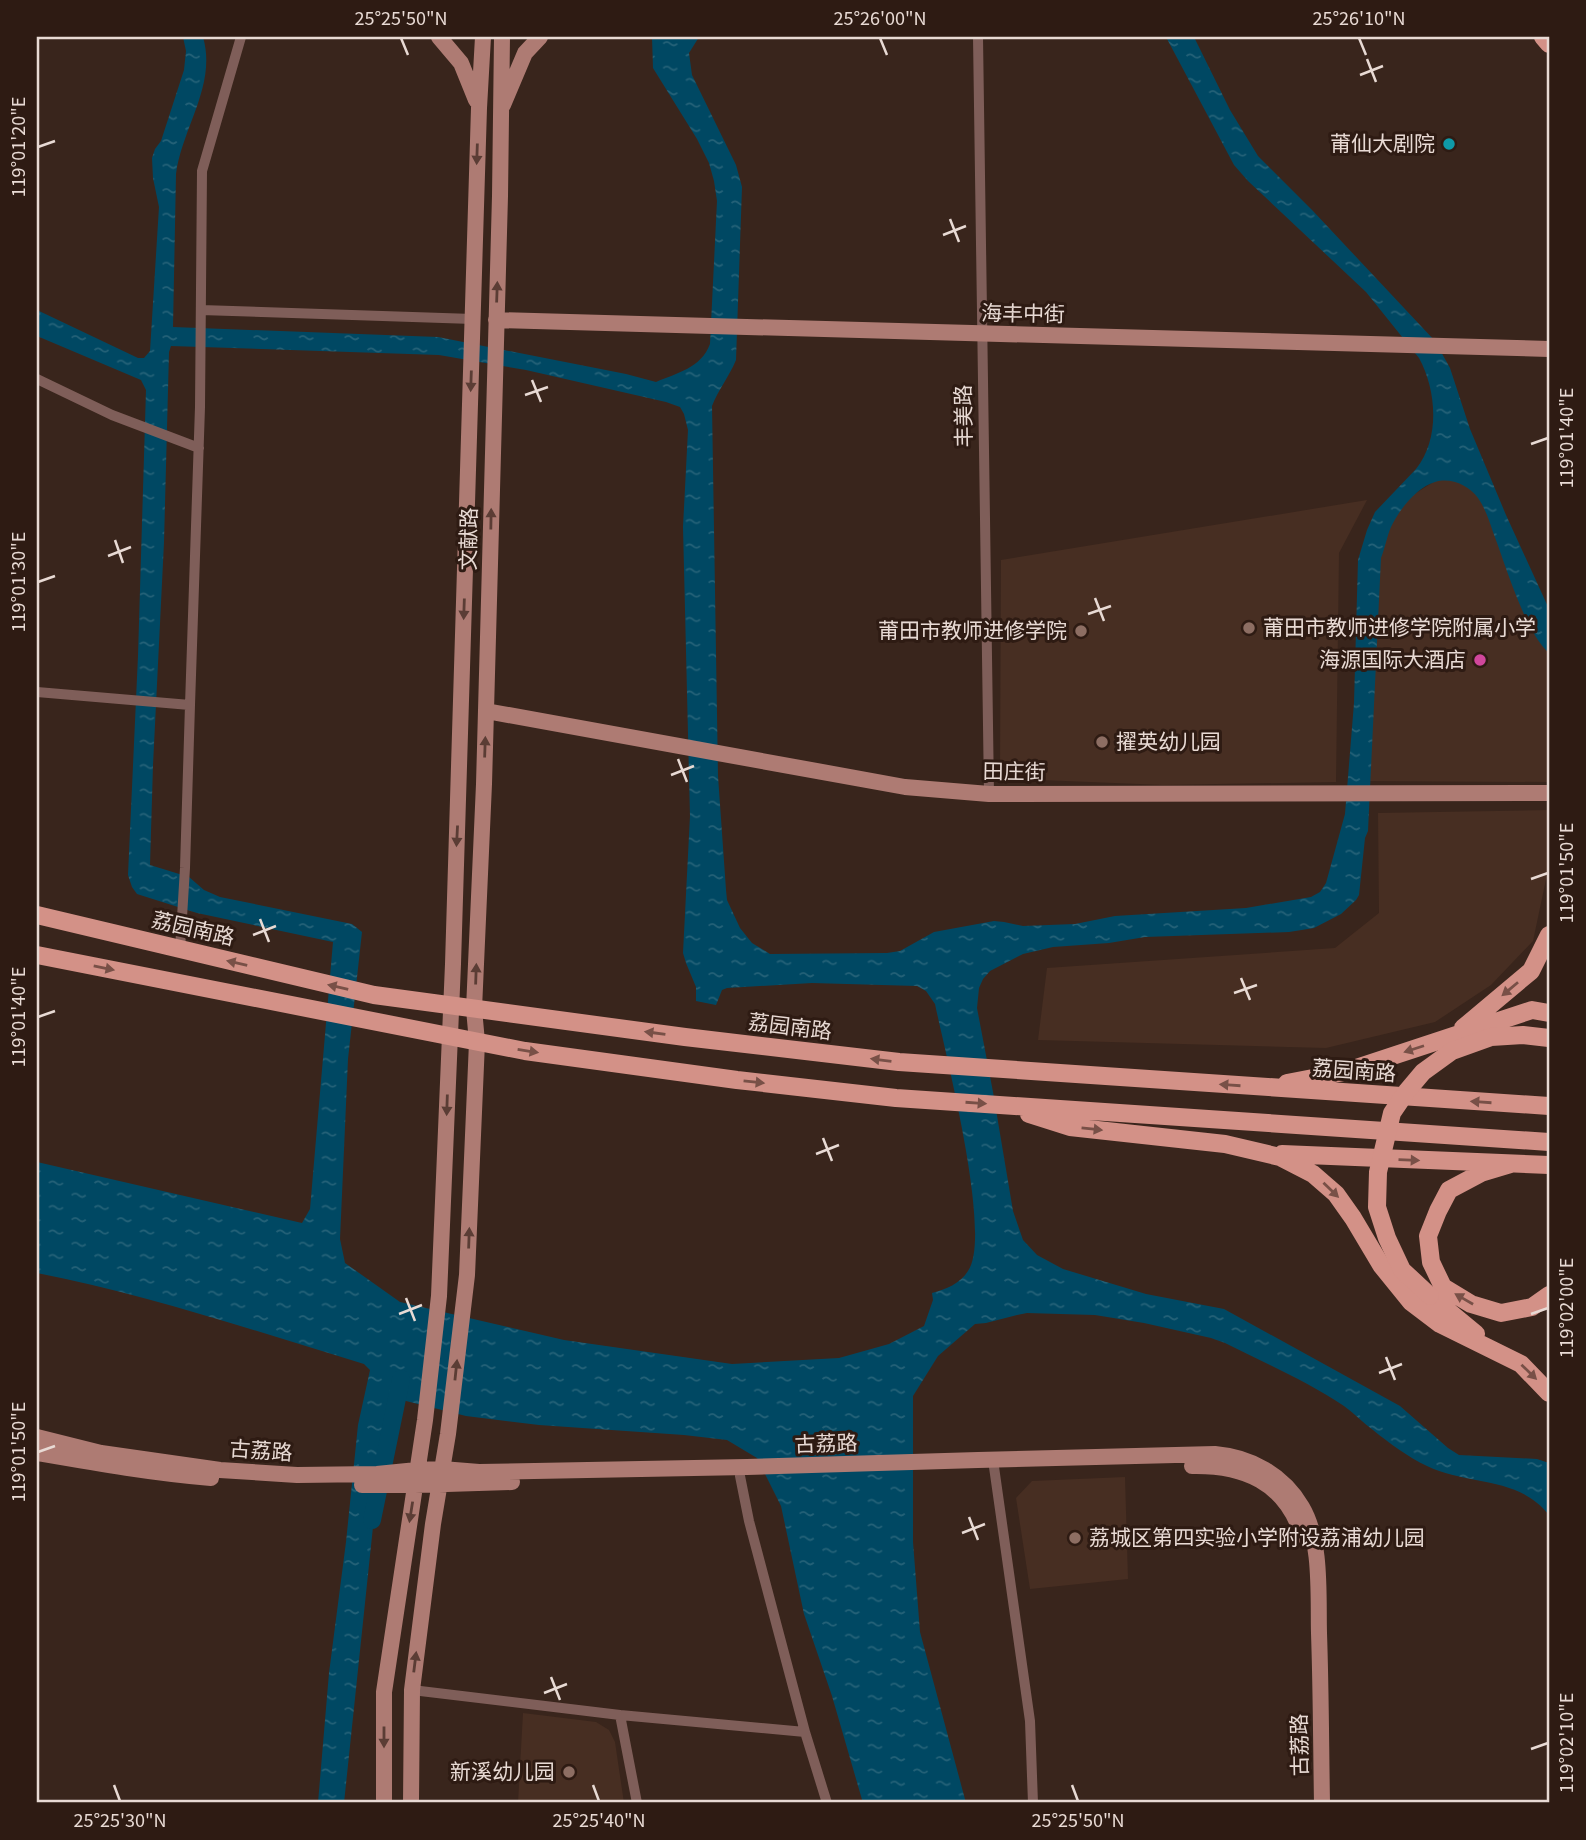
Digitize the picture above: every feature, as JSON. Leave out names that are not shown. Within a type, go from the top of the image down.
[{"type":"main road","points":[[1543,37],[1549,44]]},
{"type":"main road","name":"荔园南路","points":[[37,915],[374,995],[685,1037],[948,1066],[1549,1106]]},
{"type":"main road","points":[[1454,1036],[1531,971],[1549,935]]},
{"type":"main road","points":[[37,955],[525,1051],[737,1080],[896,1098],[1549,1142]]},
{"type":"main road","points":[[1262,1087],[1344,1072],[1532,1010],[1549,1013]]},
{"type":"main road","points":[[1497,1352],[1402,1270],[1387,1238],[1377,1207],[1378,1172],[1392,1113],[1423,1072],[1452,1051],[1491,1037],[1523,1035],[1549,1038]]},
{"type":"main road","points":[[1003,1105],[1070,1127],[1225,1144],[1280,1157],[1313,1174],[1336,1194],[1381,1265],[1411,1302],[1440,1324],[1521,1364],[1549,1393]]},
{"type":"main road","points":[[1268,1154],[1549,1165]]},
{"type":"main road","points":[[1511,1164],[1481,1173],[1449,1190],[1437,1211],[1428,1236],[1430,1262],[1443,1287],[1471,1304],[1501,1313],[1532,1307],[1549,1295]]},
{"type":"street","points":[[180,950],[186,868],[186,705],[199,448],[202,171],[242,37]]},
{"type":"street","points":[[439,37],[461,63],[479,108]]},
{"type":"street","points":[[384,1803],[384,1692],[425,1420],[438,1304],[459,790],[483,37]]},
{"type":"street","name":"文献路","points":[[411,1803],[412,1690],[467,1275],[477,1042],[474,1009],[486,711],[502,37]]},
{"type":"street","points":[[500,114],[526,53],[540,37]]},
{"type":"street","name":"丰美路","points":[[978,37],[989,794]]},
{"type":"street","points":[[201,310],[473,319]]},
{"type":"street","name":"海丰中街","points":[[496,320],[1549,349]]},
{"type":"street","points":[[37,379],[112,415],[199,448]]},
{"type":"street","points":[[37,692],[186,705]]},
{"type":"street","name":"田庄街","points":[[486,711],[905,787],[989,794],[1549,793]]},
{"type":"street","name":"古荔路","points":[[37,1437],[101,1453],[220,1469],[297,1475],[377,1474],[416,1477],[479,1472],[746,1473],[1215,1454],[1234,1456],[1268,1470],[1280,1480],[1303,1508],[1315,1543],[1322,1803]]},
{"type":"street","name":"古荔路","points":[[37,1453],[160,1473],[247,1482],[330,1485],[416,1477]]},
{"type":"street","points":[[987,1465],[1030,1721],[1033,1803]]},
{"type":"street","name":"古荔路","points":[[987,1465],[1210,1465],[1253,1475],[1285,1502],[1301,1533],[1307,1571],[1312,1803]]},
{"type":"street","points":[[746,1473],[749,1521],[805,1732],[827,1803]]},
{"type":"street","points":[[412,1690],[620,1715],[805,1732]]},
{"type":"street","points":[[620,1715],[637,1803]]},
{"type":"shaded area","points":[[1451,471],[1475,481],[1549,632],[1549,782],[1355,781],[1381,515]]},
{"type":"shaded area","points":[[1367,500],[1339,553],[1336,782],[1163,785],[1000,777],[1001,560]]},
{"type":"shaded area","points":[[1549,810],[1549,865],[1533,941],[1491,985],[1435,1022],[1326,1048],[1038,1040],[1047,968],[1335,948],[1379,913],[1378,813]]},
{"type":"shaded area","name":"荔城区第四实验小学附设荔浦幼儿园","points":[[1125,1477],[1128,1579],[1030,1589],[1016,1498],[1032,1481]]},
{"type":"shaded area","name":"新溪幼儿园","points":[[523,1713],[596,1722],[609,1730],[615,1742],[624,1803],[518,1803]]},
{"type":"water","points":[[183,37],[203,37],[206,72],[176,174],[173,327],[438,337],[656,382],[694,364],[701,359],[710,344],[717,201],[714,181],[709,163],[697,139],[653,68],[652,37],[699,37],[689,53],[692,75],[736,165],[742,187],[736,360],[712,406],[718,776],[727,900],[740,928],[752,943],[770,954],[887,953],[900,951],[934,932],[994,921],[1023,926],[1075,924],[1115,916],[1246,908],[1311,897],[1320,892],[1326,883],[1345,814],[1354,703],[1358,560],[1375,512],[1424,457],[1432,429],[1430,385],[1419,358],[1366,292],[1234,165],[1166,37],[1194,37],[1230,110],[1258,156],[1435,341],[1450,368],[1470,429],[1549,609],[1549,653],[1540,643],[1524,614],[1487,514],[1478,498],[1470,489],[1453,481],[1435,482],[1422,489],[1409,500],[1394,520],[1381,558],[1368,831],[1359,895],[1341,914],[1314,928],[1289,932],[1145,937],[1053,947],[1023,954],[990,971],[979,988],[977,1008],[1013,1211],[1023,1240],[1037,1255],[1063,1269],[1146,1294],[1224,1309],[1400,1406],[1459,1455],[1537,1459],[1549,1463],[1549,1515],[1522,1493],[1443,1472],[1420,1462],[1392,1445],[1330,1397],[1211,1338],[1095,1315],[1027,1313],[975,1324],[938,1356],[913,1396],[913,1542],[920,1632],[966,1803],[863,1803],[832,1696],[804,1614],[781,1506],[757,1458],[727,1440],[539,1425],[466,1416],[398,1399],[384,1422],[344,1803],[318,1803],[329,1673],[358,1425],[370,1370],[364,1364],[202,1314],[37,1273],[37,1162],[302,1223],[310,1209],[333,942],[197,913],[137,894],[132,887],[128,875],[146,390],[141,380],[37,336],[37,310],[138,358],[144,358],[150,351],[159,207],[152,158],[161,141],[184,70],[186,51]],"holes":[[[171,346],[439,355],[526,370],[666,402],[680,407],[684,414],[688,430],[683,527],[690,816],[683,953],[696,987],[696,1001],[716,1005],[722,990],[727,988],[812,983],[917,986],[926,991],[935,1004],[948,1061],[971,1183],[975,1221],[974,1251],[968,1271],[961,1279],[932,1293],[933,1300],[924,1326],[889,1344],[839,1358],[732,1364],[564,1340],[400,1302],[345,1263],[340,1239],[348,1059],[362,932],[352,924],[220,897],[204,890],[189,877],[150,865]]]},
{"type":"waterway","points":[[372,1520],[401,1379]]},
{"type":"place","name":"莆仙大剧院","points":[[1449,144]]},
{"type":"place","name":"莆田市教师进修学院附属小学","points":[[1249,628]]},
{"type":"place","name":"莆田市教师进修学院","points":[[1081,631]]},
{"type":"place","name":"海源国际大酒店","points":[[1480,660]]},
{"type":"place","name":"擢英幼儿园","points":[[1102,742]]},
{"type":"place","name":"荔城区第四实验小学附设荔浦幼儿园","points":[[1075,1538]]},
{"type":"place","name":"新溪幼儿园","points":[[569,1772]]}]
